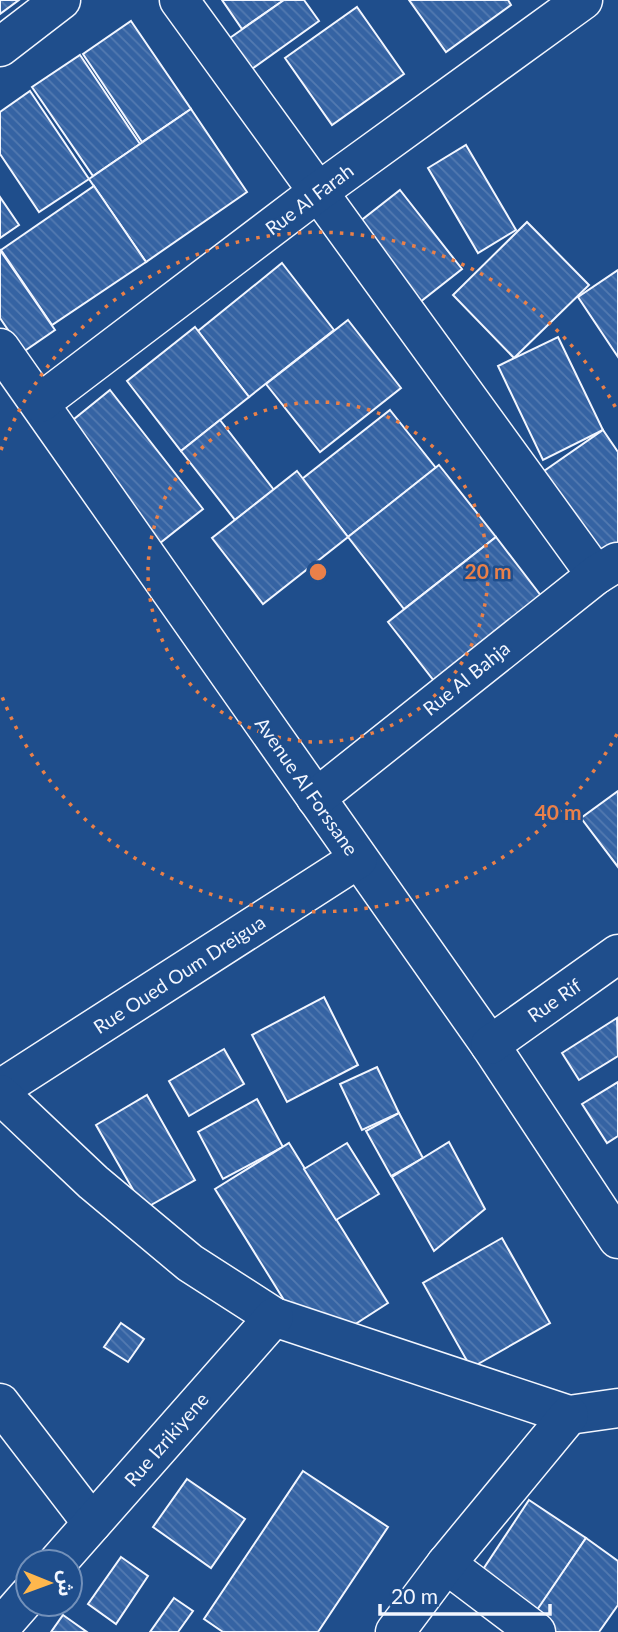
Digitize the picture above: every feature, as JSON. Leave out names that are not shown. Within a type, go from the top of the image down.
[{"type":"street","points":[[0,47],[61,0]]},
{"type":"street","points":[[179,0],[318,192],[607,568]]},
{"type":"street","name":"Rue Al Farah","points":[[40,403],[318,192],[583,0]]},
{"type":"street","name":"Avenue Al Forssane","points":[[0,348],[491,1045],[615,1229]]},
{"type":"street","name":"Rue Al Bahja","points":[[316,798],[607,568]]},
{"type":"street","name":"Rue Oued Oum Dreigua","points":[[0,1092],[358,859]]},
{"type":"street","name":"Rue Rif","points":[[491,1045],[618,954]]},
{"type":"street","points":[[0,1092],[93,1182],[190,1263],[274,1317],[569,1415],[618,1408]]},
{"type":"street","name":"Rue Izrikiyene","points":[[70,1548],[274,1317]]},
{"type":"street","points":[[0,1403],[92,1523]]},
{"type":"street","points":[[395,1632],[446,1564],[569,1415]]},
{"type":"street","points":[[446,1564],[536,1632]]},
{"type":"street","points":[[0,1628],[14,1612]]},
{"type":"building","points":[[0,0],[19,0],[0,14]]},
{"type":"building","points":[[222,0],[284,0],[242,29]]},
{"type":"building","points":[[284,0],[304,0],[319,21],[249,71],[227,40]]},
{"type":"building","points":[[409,0],[508,0],[511,5],[446,52]]},
{"type":"building","points":[[357,7],[404,74],[332,125],[285,58]]},
{"type":"building","points":[[131,21],[191,109],[142,142],[83,54]]},
{"type":"building","points":[[80,55],[140,144],[93,176],[32,87]]},
{"type":"building","points":[[30,91],[89,179],[39,212],[0,154],[0,112]]},
{"type":"building","points":[[191,109],[247,192],[146,262],[89,179]]},
{"type":"building","points":[[466,145],[516,230],[478,253],[428,168]]},
{"type":"building","points":[[94,186],[146,262],[52,325],[1,250]]},
{"type":"building","points":[[400,190],[462,269],[415,306],[354,226]]},
{"type":"building","points":[[0,197],[19,225],[0,238]]},
{"type":"building","points":[[527,222],[589,285],[514,358],[453,295]]},
{"type":"building","points":[[0,250],[55,330],[23,352],[0,318]]},
{"type":"building","points":[[282,263],[334,330],[249,397],[198,331]]},
{"type":"building","points":[[618,270],[618,357],[578,297]]},
{"type":"building","points":[[348,320],[401,388],[320,452],[266,384]]},
{"type":"building","points":[[195,327],[249,397],[181,451],[127,381]]},
{"type":"building","points":[[558,337],[603,430],[543,460],[498,366]]},
{"type":"building","points":[[110,390],[203,509],[155,547],[63,428]]},
{"type":"building","points":[[390,410],[436,468],[348,537],[302,479]]},
{"type":"building","points":[[220,420],[274,490],[235,520],[181,451]]},
{"type":"building","points":[[603,430],[618,452],[618,545],[593,563],[534,478]]},
{"type":"building","points":[[439,465],[496,537],[404,609],[348,537]]},
{"type":"building","points":[[297,471],[348,537],[263,604],[212,538]]},
{"type":"building","points":[[496,537],[545,601],[438,686],[388,622]]},
{"type":"building","points":[[618,791],[618,867],[581,818]]},
{"type":"building","points":[[324,997],[358,1065],[287,1102],[252,1035]]},
{"type":"building","points":[[617,1018],[618,1056],[579,1080],[562,1053]]},
{"type":"building","points":[[224,1049],[244,1084],[189,1116],[169,1081]]},
{"type":"building","points":[[377,1067],[399,1113],[362,1130],[340,1084]]},
{"type":"building","points":[[618,1082],[618,1136],[607,1143],[582,1104]]},
{"type":"building","points":[[147,1095],[195,1180],[144,1209],[96,1125]]},
{"type":"building","points":[[257,1099],[283,1147],[223,1179],[198,1132]]},
{"type":"building","points":[[399,1113],[423,1158],[391,1176],[366,1131]]},
{"type":"building","points":[[449,1142],[485,1209],[434,1251],[392,1177]]},
{"type":"building","points":[[289,1143],[388,1303],[315,1350],[215,1189]]},
{"type":"building","points":[[347,1143],[379,1194],[336,1220],[304,1169]]},
{"type":"building","points":[[502,1238],[550,1323],[471,1368],[423,1283]]},
{"type":"building","points":[[121,1323],[144,1339],[128,1362],[104,1347]]},
{"type":"building","points":[[303,1471],[388,1527],[318,1632],[223,1632],[204,1619]]},
{"type":"building","points":[[187,1479],[245,1519],[211,1568],[153,1527]]},
{"type":"building","points":[[529,1500],[586,1538],[527,1627],[470,1589]]},
{"type":"building","points":[[586,1538],[618,1561],[618,1605],[599,1632],[522,1632]]},
{"type":"building","points":[[121,1557],[148,1576],[116,1624],[88,1604]]},
{"type":"building","points":[[174,1598],[193,1611],[178,1632],[150,1632]]},
{"type":"building","points":[[61,1618],[67,1618],[87,1632],[51,1632]]}]
